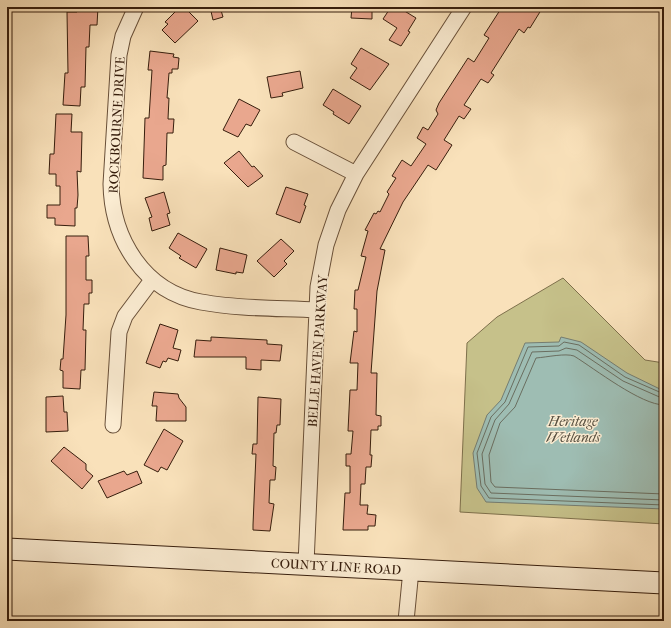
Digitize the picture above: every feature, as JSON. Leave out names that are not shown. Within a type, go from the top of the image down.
[{"type":"main road","name":"COUNTY LINE ROAD","points":[[7,549],[664,584]]},
{"type":"street","name":"ROCKBOURNE DRIVE","points":[[136,7],[132,12],[123,36],[119,55],[111,202],[115,220],[124,244],[140,267],[152,280],[177,294],[200,302],[317,310]]},
{"type":"street","name":"BELLE HAVEN PARKWAY","points":[[306,564],[318,287],[326,245],[338,210],[356,174],[461,8]]},
{"type":"street","points":[[294,142],[356,174]]},
{"type":"street","points":[[112,426],[119,332],[125,316],[152,280]]},
{"type":"street","points":[[406,621],[411,570]]},
{"type":"shaded area","name":"Heritage Wetlands","points":[[563,278],[645,360],[664,363],[664,524],[460,512],[467,343],[497,317]]},
{"type":"water","name":"Heritage Wetlands","points":[[561,337],[581,342],[627,373],[664,391],[664,509],[486,502],[477,488],[473,453],[487,415],[501,400],[525,343],[559,342]]},
{"type":"building","points":[[77,7],[98,7],[97,25],[90,25],[89,47],[86,47],[85,87],[81,87],[80,106],[63,105],[65,73],[68,73],[67,12],[77,12]]},
{"type":"building","points":[[180,7],[184,7],[198,21],[175,43],[162,30],[168,24],[165,22]]},
{"type":"building","points":[[210,7],[220,7],[223,17],[213,20]]},
{"type":"building","points":[[352,7],[372,7],[372,19],[351,18]]},
{"type":"building","points":[[391,7],[398,7],[416,18],[408,31],[410,32],[401,46],[389,40],[397,28],[383,19]]},
{"type":"building","points":[[502,7],[543,7],[530,28],[528,27],[524,33],[519,29],[491,73],[494,75],[488,83],[481,79],[464,105],[471,109],[464,119],[459,116],[444,140],[452,145],[436,170],[428,165],[403,202],[380,249],[385,250],[377,291],[371,373],[377,373],[376,415],[381,416],[381,426],[378,426],[378,430],[371,430],[371,467],[366,467],[365,484],[361,484],[360,505],[368,505],[367,514],[376,515],[375,526],[368,526],[368,530],[343,530],[345,493],[350,493],[350,466],[346,466],[346,454],[351,454],[353,431],[348,431],[350,390],[357,390],[358,363],[350,363],[354,331],[357,332],[357,309],[354,309],[355,290],[358,290],[366,257],[361,256],[368,231],[365,230],[374,213],[376,214],[378,211],[380,212],[389,194],[387,192],[396,178],[392,176],[402,160],[411,166],[426,144],[417,138],[423,127],[428,130],[438,114],[436,110],[439,103],[468,58],[474,62],[489,38],[484,35]]},
{"type":"building","points":[[361,48],[389,64],[370,90],[350,78],[357,68],[351,64]]},
{"type":"building","points":[[150,51],[174,54],[173,57],[179,58],[178,69],[172,69],[172,73],[169,73],[167,98],[169,98],[168,119],[174,119],[173,133],[167,133],[166,165],[163,166],[163,180],[143,178],[145,118],[149,118],[152,70],[148,70]]},
{"type":"building","points":[[300,71],[303,88],[282,93],[283,96],[271,98],[267,77]]},
{"type":"building","points":[[333,89],[361,106],[349,124],[333,114],[334,112],[323,105]]},
{"type":"building","points":[[239,99],[260,110],[251,126],[246,124],[238,137],[223,130]]},
{"type":"building","points":[[56,114],[72,114],[71,132],[82,132],[81,172],[77,171],[78,195],[77,208],[75,208],[75,226],[55,225],[55,218],[47,218],[47,205],[60,205],[60,186],[56,186],[56,174],[49,174],[50,154],[54,154]]},
{"type":"building","points":[[239,151],[252,167],[254,166],[263,176],[248,187],[224,163]]},
{"type":"building","points":[[286,187],[308,194],[304,205],[306,206],[300,223],[276,214]]},
{"type":"building","points":[[164,192],[170,213],[167,214],[170,225],[152,231],[149,218],[152,217],[145,198]]},
{"type":"building","points":[[178,233],[207,249],[196,268],[179,258],[181,256],[169,248]]},
{"type":"building","points":[[66,236],[88,236],[89,256],[86,256],[86,280],[92,280],[92,293],[89,293],[89,304],[84,304],[83,330],[86,330],[85,370],[81,370],[80,389],[63,388],[63,371],[60,370],[61,359],[63,359],[66,315]]},
{"type":"building","points":[[281,239],[294,251],[284,261],[287,264],[274,277],[257,261]]},
{"type":"building","points":[[220,248],[247,255],[243,273],[236,272],[236,274],[216,270]]},
{"type":"building","points":[[160,324],[178,330],[173,348],[181,350],[178,361],[168,358],[166,362],[163,361],[160,368],[146,363]]},
{"type":"building","points":[[211,337],[267,340],[267,344],[282,345],[280,361],[261,360],[261,370],[246,369],[246,357],[194,357],[196,340],[211,341]]},
{"type":"building","points":[[154,392],[178,394],[179,398],[186,407],[186,421],[156,421],[157,406],[152,406]]},
{"type":"building","points":[[63,396],[64,412],[67,412],[68,431],[46,432],[46,397]]},
{"type":"building","points":[[258,397],[281,399],[280,425],[277,425],[276,433],[274,433],[273,466],[276,467],[275,480],[270,480],[269,503],[274,504],[270,531],[253,530],[256,454],[252,454],[253,444],[257,444]]},
{"type":"building","points":[[164,429],[183,441],[167,470],[161,467],[158,472],[144,465]]},
{"type":"building","points":[[64,447],[86,464],[86,470],[93,476],[82,489],[51,461]]},
{"type":"building","points":[[124,471],[127,475],[137,471],[142,483],[107,498],[98,481]]}]
